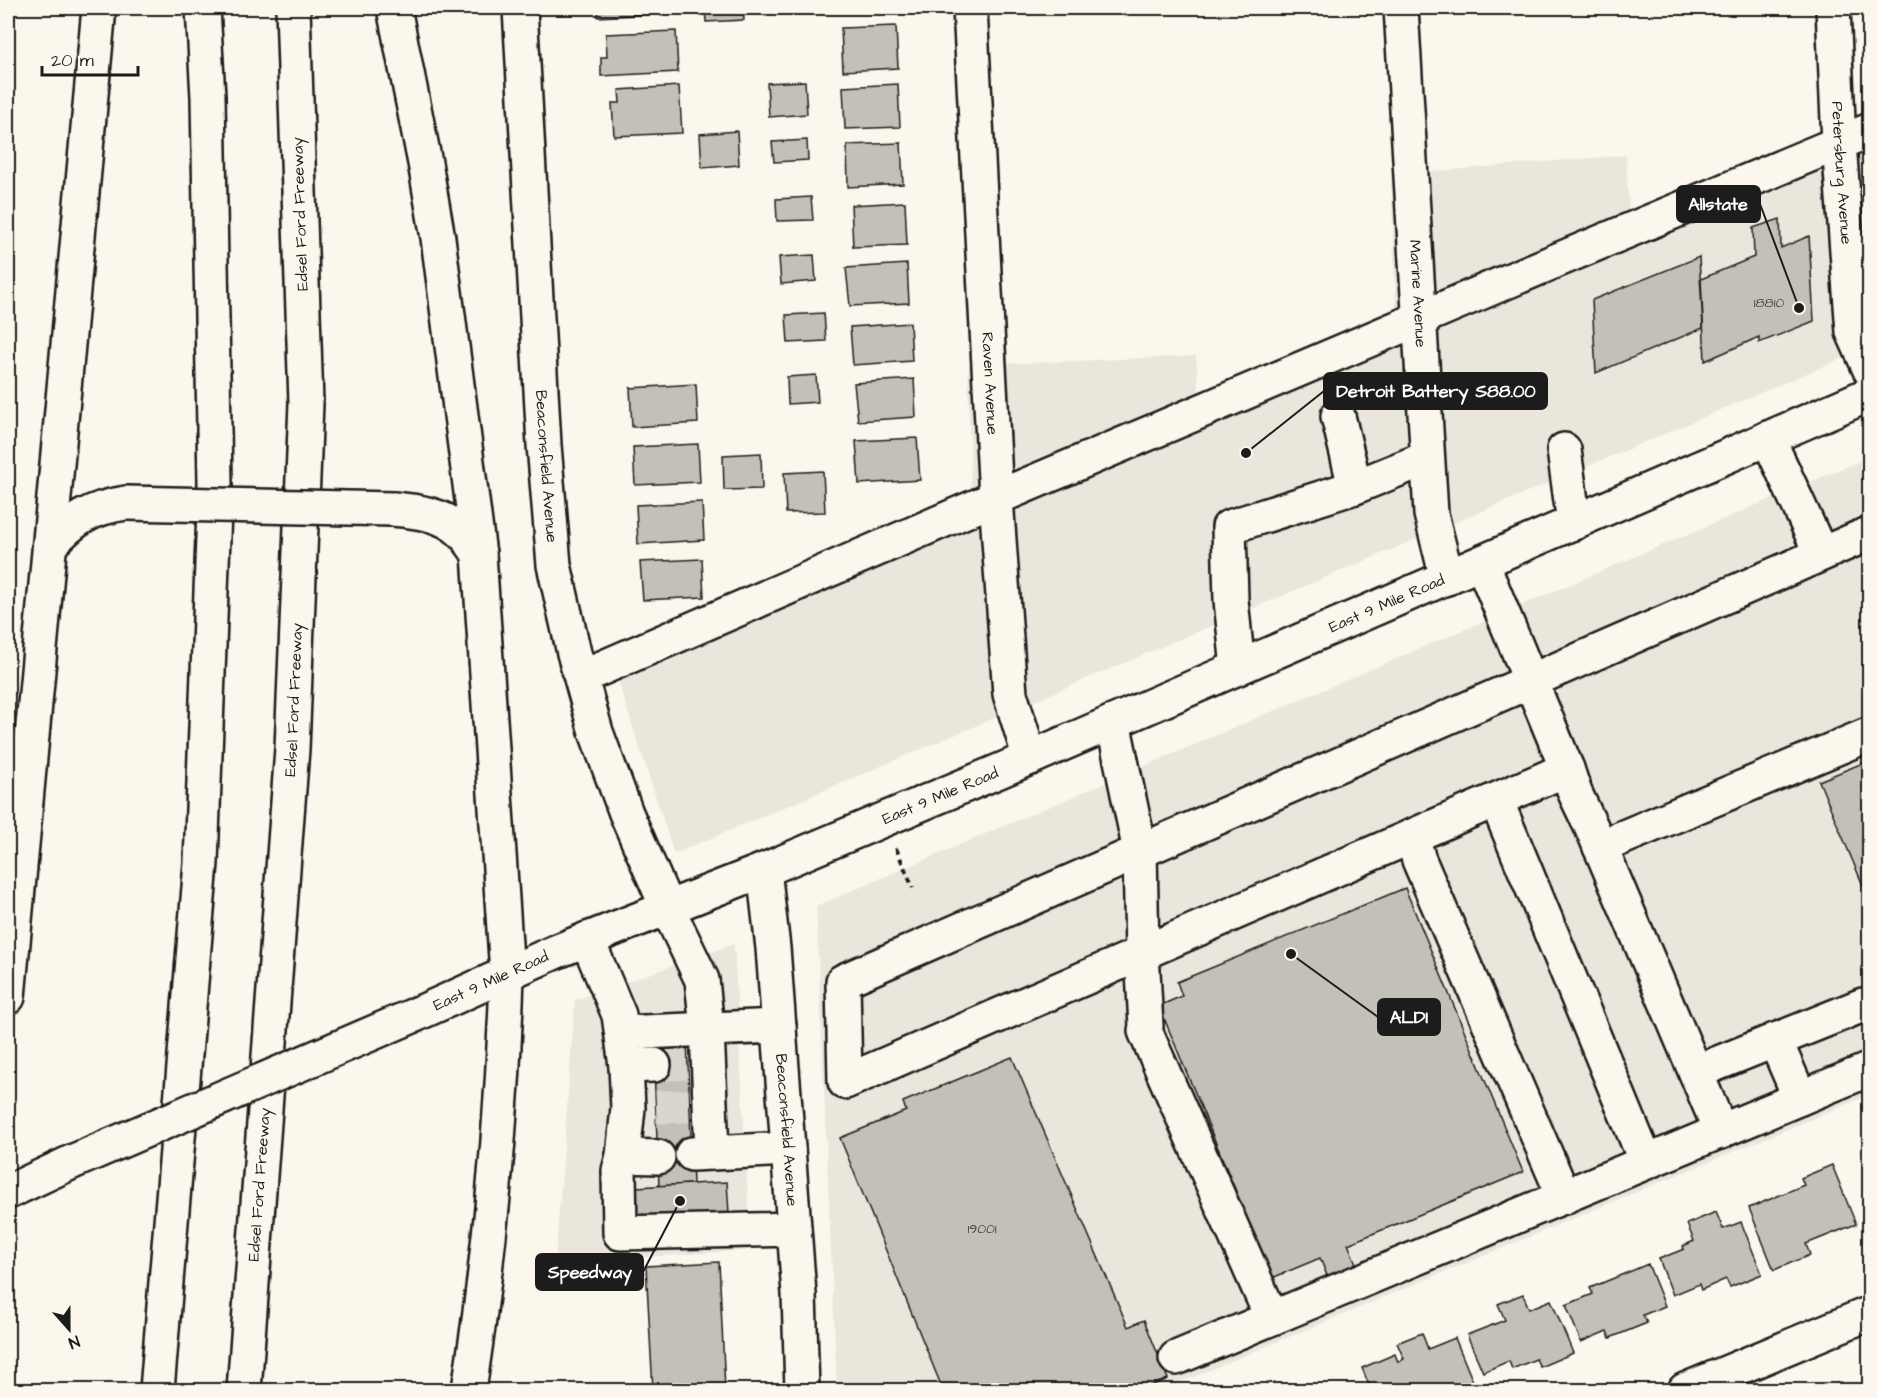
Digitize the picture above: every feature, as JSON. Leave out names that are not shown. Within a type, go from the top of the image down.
[{"type":"main road","points":[[8,997],[50,545],[65,350],[99,8]]},
{"type":"main road","points":[[157,1390],[201,863],[215,483],[208,97],[203,8]]},
{"type":"main road","name":"Edsel Ford Freeway","points":[[244,1390],[292,749],[306,403],[293,8]]},
{"type":"main road","points":[[394,8],[438,238],[479,554],[507,974],[505,1043],[494,1187],[469,1390]]},
{"type":"main road","name":"Beaconsfield Avenue","points":[[520,8],[544,445],[554,566],[574,653],[600,742],[626,813],[702,980],[707,1028],[698,1063],[702,1154],[788,1149]]},
{"type":"main road","name":"Raven Avenue","points":[[970,8],[996,498],[1010,694],[1030,758]]},
{"type":"main road","name":"Marine Avenue","points":[[1401,8],[1431,514],[1447,578]]},
{"type":"main road","name":"Petersburg Avenue","points":[[1833,8],[1839,144],[1853,332],[1869,370]]},
{"type":"main road","points":[[581,677],[1419,319],[1553,269],[1869,130]]},
{"type":"main road","name":"East 9 Mile Road","points":[[8,1192],[72,1162],[587,939],[764,870],[1030,758],[1869,394]]},
{"type":"main road","points":[[1338,416],[1355,487]]},
{"type":"main road","points":[[1768,438],[1821,554]]},
{"type":"main road","points":[[1564,450],[1574,523]]},
{"type":"main road","points":[[1238,668],[1231,600],[1229,527],[1355,487],[1427,458]]},
{"type":"main road","points":[[50,545],[68,525],[84,514],[106,506],[126,503],[419,511],[441,518],[460,530],[479,554]]},
{"type":"main road","points":[[1567,769],[845,1082],[843,981],[1869,533]]},
{"type":"main road","points":[[1482,563],[1575,793],[1721,1132]]},
{"type":"main road","points":[[1113,722],[1140,851],[1145,1031],[1272,1318]]},
{"type":"main road","points":[[1600,847],[1869,734]]},
{"type":"main road","points":[[1496,800],[1646,1162]]},
{"type":"main road","points":[[1412,836],[1419,860],[1564,1197]]},
{"type":"main road","name":"Beaconsfield Avenue","points":[[764,870],[779,1026],[799,1294],[802,1390]]},
{"type":"main road","points":[[587,939],[619,1015],[622,1033],[640,1065],[642,1107],[619,1171],[620,1233],[794,1229]]},
{"type":"main road","points":[[1696,1072],[1863,1005]]},
{"type":"main road","points":[[622,1033],[779,1026]]},
{"type":"main road","points":[[1775,1040],[1800,1098]]},
{"type":"main road","points":[[1176,1358],[1869,1069]]},
{"type":"main road","points":[[623,1156],[658,1157]]},
{"type":"main road","points":[[1685,1390],[1869,1313]]},
{"type":"path","points":[[902,862],[913,888]]},
{"type":"shaded area","points":[[1869,111],[1869,347],[674,854],[608,650],[971,498],[968,365],[1196,356],[1199,397],[1396,312],[1391,175],[1626,155],[1629,214]]},
{"type":"shaded area","points":[[1869,457],[1869,1095],[1162,1390],[837,1390],[816,906]]},
{"type":"shaded area","points":[[734,944],[751,1250],[555,1263],[575,1000]]},
{"type":"building","points":[[598,8],[674,8],[675,13],[598,17]]},
{"type":"building","points":[[705,8],[743,8],[744,20],[706,22]]},
{"type":"building","points":[[841,8],[895,8],[896,10],[841,12]]},
{"type":"building","points":[[896,26],[898,68],[843,71],[841,28]]},
{"type":"building","points":[[676,31],[678,72],[601,76],[601,57],[607,57],[606,34]]},
{"type":"building","points":[[805,81],[807,114],[769,117],[767,83]]},
{"type":"building","points":[[898,84],[900,127],[845,129],[843,87]]},
{"type":"building","points":[[679,86],[682,133],[614,136],[612,103],[620,103],[619,90]]},
{"type":"building","points":[[737,131],[739,165],[702,168],[700,134]]},
{"type":"building","points":[[807,140],[808,160],[774,162],[772,142]]},
{"type":"building","points":[[901,143],[903,184],[848,187],[847,145]]},
{"type":"building","points":[[811,197],[813,220],[777,221],[776,199]]},
{"type":"building","points":[[905,202],[907,245],[853,247],[851,205]]},
{"type":"building","points":[[1780,219],[1781,248],[1809,236],[1814,321],[1759,343],[1759,337],[1705,361],[1701,279],[1754,257],[1753,228]]},
{"type":"building","points":[[814,255],[816,281],[781,284],[779,257]]},
{"type":"building","points":[[1699,257],[1703,328],[1596,373],[1592,300]]},
{"type":"building","points":[[907,264],[909,303],[850,306],[846,268]]},
{"type":"building","points":[[824,313],[826,341],[788,343],[786,315]]},
{"type":"building","points":[[910,323],[912,361],[853,365],[850,327]]},
{"type":"building","points":[[816,375],[818,402],[788,404],[787,377]]},
{"type":"building","points":[[914,379],[916,417],[858,421],[854,383]]},
{"type":"building","points":[[696,384],[698,423],[632,427],[630,388]]},
{"type":"building","points":[[917,438],[920,480],[859,484],[856,441]]},
{"type":"building","points":[[698,444],[700,482],[635,485],[633,447]]},
{"type":"building","points":[[761,453],[762,489],[724,490],[723,455]]},
{"type":"building","points":[[823,471],[825,512],[786,513],[784,473]]},
{"type":"building","points":[[702,502],[704,540],[638,544],[636,505]]},
{"type":"building","points":[[702,559],[704,597],[643,600],[640,562]]},
{"type":"building","points":[[1870,760],[1870,902],[1819,781]]},
{"type":"building","points":[[1405,888],[1523,1172],[1348,1244],[1357,1266],[1328,1278],[1320,1258],[1272,1278],[1159,1006],[1182,996],[1177,982]]},
{"type":"building","points":[[687,1044],[693,1184],[659,1186],[653,1045]]},
{"type":"building","points":[[1012,1057],[1128,1327],[1144,1320],[1168,1379],[1140,1390],[943,1390],[840,1138],[906,1111],[903,1102]]},
{"type":"building","points":[[1832,1165],[1856,1224],[1806,1244],[1810,1255],[1774,1270],[1749,1208],[1804,1185],[1801,1178]]},
{"type":"building","points":[[727,1182],[729,1213],[637,1219],[636,1187]]},
{"type":"building","points":[[1716,1212],[1723,1229],[1741,1222],[1762,1274],[1730,1287],[1726,1279],[1701,1290],[1699,1284],[1673,1295],[1659,1259],[1684,1249],[1683,1246],[1694,1241],[1687,1224]]},
{"type":"building","points":[[719,1262],[725,1390],[653,1390],[646,1266]]},
{"type":"building","points":[[1648,1264],[1665,1306],[1643,1315],[1647,1323],[1610,1338],[1607,1331],[1581,1342],[1566,1305],[1593,1294],[1590,1288]]},
{"type":"building","points":[[1523,1294],[1529,1309],[1551,1300],[1573,1353],[1540,1367],[1536,1359],[1512,1369],[1509,1361],[1483,1372],[1467,1335],[1505,1320],[1498,1304]]},
{"type":"building","points":[[1422,1333],[1428,1349],[1455,1338],[1474,1384],[1459,1390],[1371,1390],[1362,1368],[1395,1354],[1398,1362],[1404,1359],[1397,1343]]},
{"type":"tunnel","points":[[654,1065],[688,1063]]},
{"type":"tunnel","points":[[656,1107],[690,1106]]},
{"type":"place","name":"Allstate","points":[[1799,308]]},
{"type":"place","name":"Detroit Battery S88.00","points":[[1246,453]]},
{"type":"place","name":"ALDI","points":[[1291,954]]},
{"type":"place","name":"Speedway","points":[[680,1201]]}]
